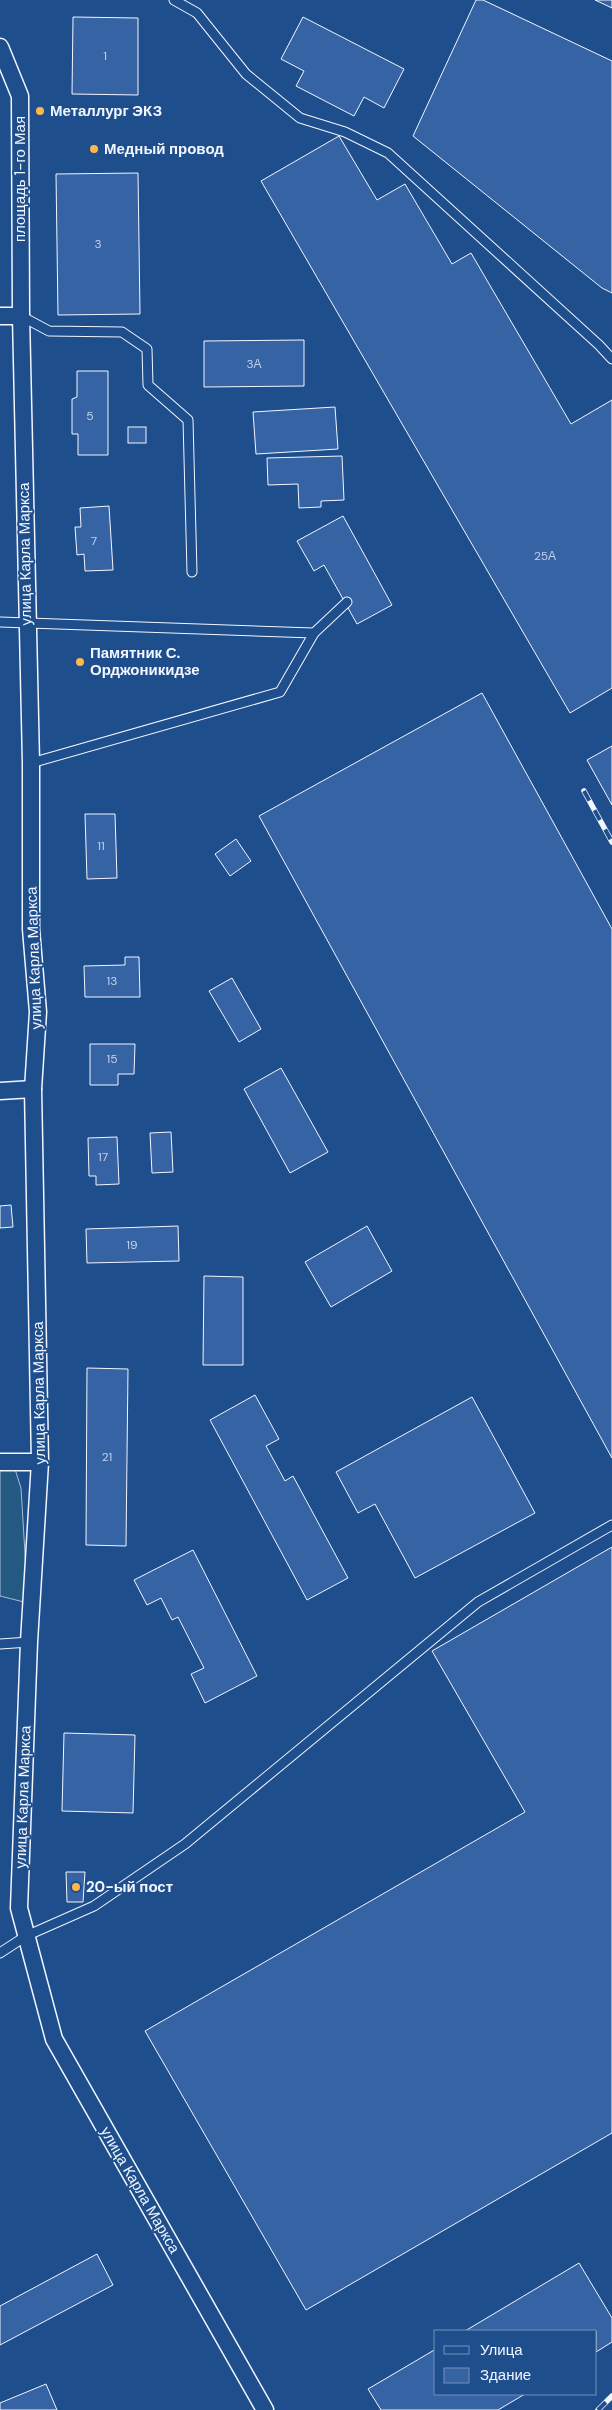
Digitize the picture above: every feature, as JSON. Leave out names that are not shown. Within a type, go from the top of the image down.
[{"type":"street","name":"площадь 1-го Мая","points":[[0,47],[20,96],[21,316]]},
{"type":"street","points":[[0,316],[21,316]]},
{"type":"street","name":"улица Карла Маркса","points":[[21,316],[26,621],[31,764],[31,929],[38,1012],[33,1089],[40,1462],[30,1642],[19,1908],[54,2040],[265,2410]]},
{"type":"street","points":[[0,1091],[33,1089]]},
{"type":"street","points":[[0,1462],[40,1462]]},
{"type":"lane","points":[[174,0],[197,13],[246,74],[300,118],[345,132],[388,153],[599,344],[612,359]]},
{"type":"lane","points":[[21,316],[48,331],[122,332],[147,349],[148,385],[188,420],[192,572]]},
{"type":"lane","points":[[31,764],[280,692],[314,633],[347,602]]},
{"type":"lane","points":[[0,622],[26,621],[314,633]]},
{"type":"lane","points":[[0,1953],[26,1936],[94,1906],[185,1844],[478,1602],[612,1525]]},
{"type":"lane","points":[[0,1644],[30,1642]]},
{"type":"shaded area","points":[[15,1469],[21,1488],[28,1603],[0,1596],[0,1470]]},
{"type":"building","points":[[476,0],[483,0],[612,61],[612,293],[602,288],[413,136]]},
{"type":"building","points":[[595,0],[612,0],[612,8]]},
{"type":"building","points":[[73,17],[138,18],[138,95],[72,94]]},
{"type":"building","points":[[303,17],[404,69],[384,108],[364,97],[354,116],[296,86],[304,71],[281,59]]},
{"type":"building","points":[[339,136],[377,200],[405,184],[452,264],[471,253],[571,424],[612,400],[612,688],[570,713],[261,181]]},
{"type":"building","points":[[138,173],[140,314],[58,315],[56,174]]},
{"type":"building","points":[[304,340],[304,386],[204,387],[204,341]]},
{"type":"building","points":[[77,371],[108,371],[108,455],[78,455],[78,434],[72,434],[72,399],[77,397]]},
{"type":"building","points":[[335,407],[338,449],[256,454],[253,412]]},
{"type":"building","points":[[128,427],[146,427],[146,443],[128,443]]},
{"type":"building","points":[[342,456],[344,500],[321,501],[321,507],[299,508],[298,484],[268,485],[267,458]]},
{"type":"building","points":[[109,506],[113,570],[85,571],[84,554],[77,555],[75,527],[81,527],[80,508]]},
{"type":"building","points":[[343,516],[392,605],[357,624],[324,565],[314,571],[297,541]]},
{"type":"building","points":[[482,693],[612,929],[612,1458],[259,816]]},
{"type":"building","points":[[612,746],[612,805],[587,760]]},
{"type":"building","points":[[85,814],[115,814],[117,878],[87,879]]},
{"type":"building","points":[[236,839],[251,861],[230,876],[215,854]]},
{"type":"building","points":[[125,957],[139,957],[140,997],[85,997],[84,966],[125,965]]},
{"type":"building","points":[[232,978],[261,1029],[239,1042],[209,991]]},
{"type":"building","points":[[90,1044],[135,1044],[134,1074],[118,1074],[118,1085],[90,1085]]},
{"type":"building","points":[[281,1068],[328,1152],[290,1173],[244,1089]]},
{"type":"building","points":[[171,1132],[173,1172],[152,1173],[150,1133]]},
{"type":"building","points":[[117,1137],[119,1184],[96,1185],[96,1176],[89,1176],[88,1138]]},
{"type":"building","points":[[11,1205],[13,1227],[0,1228],[0,1206]]},
{"type":"building","points":[[178,1226],[179,1261],[87,1263],[86,1229]]},
{"type":"building","points":[[367,1226],[392,1271],[331,1307],[305,1262]]},
{"type":"building","points":[[204,1276],[243,1277],[243,1365],[203,1365]]},
{"type":"building","points":[[87,1368],[128,1369],[126,1546],[86,1545]]},
{"type":"building","points":[[255,1395],[279,1439],[266,1446],[285,1481],[293,1476],[348,1578],[307,1600],[210,1420]]},
{"type":"building","points":[[472,1397],[535,1513],[415,1578],[375,1504],[358,1513],[336,1472]]},
{"type":"building","points":[[612,1547],[612,2133],[306,2310],[145,2031],[525,1812],[432,1651]]},
{"type":"building","points":[[193,1550],[257,1676],[205,1703],[191,1674],[204,1668],[178,1617],[172,1620],[161,1598],[147,1605],[134,1580]]},
{"type":"building","points":[[64,1733],[135,1735],[133,1813],[62,1811]]},
{"type":"building","name":"20-ый пост","points":[[66,1872],[85,1872],[83,1902],[67,1902]]},
{"type":"building","points":[[97,2254],[113,2285],[0,2345],[0,2306]]},
{"type":"building","points":[[579,2263],[612,2318],[612,2342],[597,2351],[597,2330],[467,2330]]},
{"type":"building","points":[[434,2350],[434,2395],[523,2395],[498,2410],[381,2410],[368,2389]]},
{"type":"building","points":[[46,2384],[57,2410],[0,2410],[0,2403]]},
{"type":"railway","points":[[584,791],[612,842]]},
{"type":"railway","points":[[598,2410],[612,2396]]},
{"type":"place","name":"Металлург ЭКЗ","points":[[40,111]]},
{"type":"place","name":"Медный провод","points":[[94,149]]},
{"type":"place","name":"Памятник С. Орджоникидзе","points":[[80,662]]},
{"type":"place","name":"20-ый пост","points":[[76,1887]]}]
